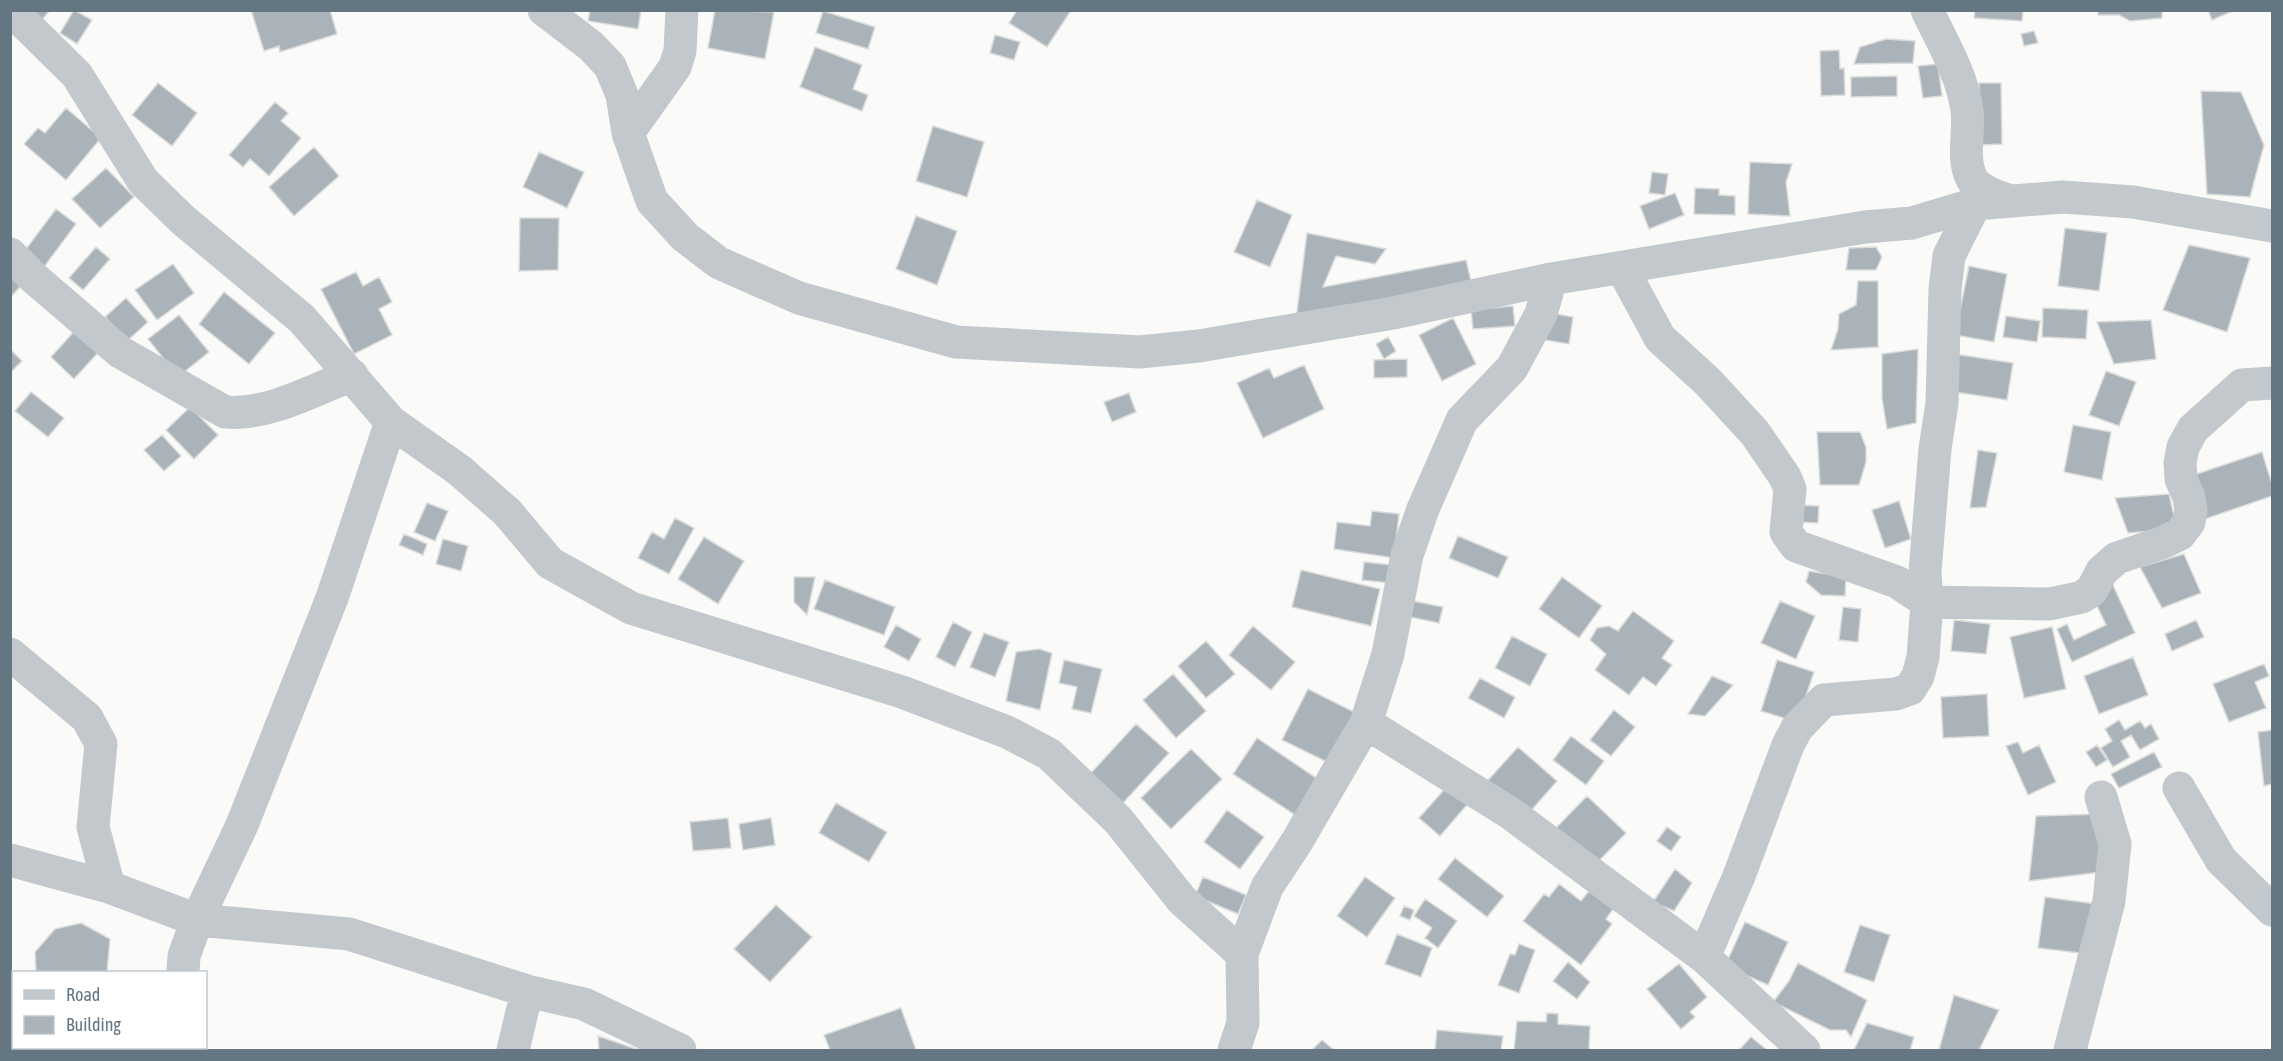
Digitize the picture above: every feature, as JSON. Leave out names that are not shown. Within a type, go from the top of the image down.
[{"type":"street","points":[[11,10],[77,75],[143,181],[183,220],[302,318],[391,422],[475,484],[507,512],[550,563],[631,608],[902,692],[1007,732],[1049,754],[1118,820],[1182,900],[1242,954]]},
{"type":"street","points":[[544,10],[591,46],[610,66],[622,95],[628,133],[652,201],[685,237],[719,263],[799,298],[956,342],[1140,352],[1199,346],[1393,313],[1551,279],[1865,227],[1912,223],[1975,204],[2008,200],[2090,198],[2133,202],[2272,226]]},
{"type":"street","points":[[628,133],[675,67],[680,51],[682,10]]},
{"type":"street","points":[[1927,10],[1960,80],[1967,111],[1966,161],[1973,181],[1993,195],[2008,200]]},
{"type":"street","points":[[1704,957],[1739,876],[1788,746],[1797,728],[1824,700],[1896,694],[1910,689],[1918,676],[1923,657],[1927,602],[1925,572],[1935,449],[1942,403],[1945,289],[1949,256],[1975,204]]},
{"type":"street","points":[[10,254],[34,278],[120,352],[225,412],[242,414],[270,406],[352,375]]},
{"type":"street","points":[[1622,268],[1660,338],[1708,382],[1755,433],[1785,477],[1790,489],[1786,532],[1796,546],[1897,582],[1927,602],[2050,604],[2082,597],[2092,590],[2102,571],[2117,558],[2164,543],[2180,534],[2189,522],[2191,510],[2189,497],[2181,479],[2180,463],[2183,447],[2193,429],[2218,404],[2242,385],[2272,382]]},
{"type":"street","points":[[1234,1050],[1243,1023],[1242,954],[1267,887],[1296,843],[1366,723],[1388,654],[1407,555],[1423,509],[1462,420],[1512,368],[1541,314],[1551,279]]},
{"type":"street","points":[[183,971],[184,956],[197,920],[242,825],[328,609],[391,422]]},
{"type":"street","points":[[10,654],[87,718],[101,744],[93,827],[109,887]]},
{"type":"street","points":[[1366,723],[1510,813],[1704,957],[1804,1050]]},
{"type":"street","points":[[2179,788],[2221,860],[2272,910]]},
{"type":"street","points":[[2070,1050],[2109,901],[2115,844],[2101,797]]},
{"type":"street","points":[[10,860],[109,887],[197,920],[350,934],[527,991],[584,1004],[680,1050]]},
{"type":"street","points":[[513,1050],[527,991]]},
{"type":"building","points":[[29,10],[50,10],[41,21]]},
{"type":"building","points":[[74,10],[92,20],[77,44],[60,33]]},
{"type":"building","points":[[251,10],[330,10],[337,34],[280,52],[279,46],[264,51]]},
{"type":"building","points":[[590,10],[641,10],[638,29],[588,21]]},
{"type":"building","points":[[715,10],[774,12],[765,59],[708,48]]},
{"type":"building","points":[[1017,10],[1068,10],[1070,12],[1047,47],[1009,23]]},
{"type":"building","points":[[1975,10],[2023,10],[2022,21],[1974,18]]},
{"type":"building","points":[[2098,10],[2162,10],[2162,18],[2130,21],[2119,15],[2098,15]]},
{"type":"building","points":[[2208,10],[2235,10],[2212,20]]},
{"type":"building","points":[[823,11],[875,27],[868,49],[816,33]]},
{"type":"building","points":[[2034,31],[2038,43],[2024,46],[2021,34]]},
{"type":"building","points":[[995,35],[1020,42],[1014,60],[990,53]]},
{"type":"building","points":[[1886,39],[1915,41],[1913,63],[1854,64],[1860,47]]},
{"type":"building","points":[[815,47],[862,65],[853,89],[868,95],[862,111],[800,87]]},
{"type":"building","points":[[1839,50],[1840,69],[1844,68],[1845,95],[1821,96],[1820,51]]},
{"type":"building","points":[[1938,64],[1942,96],[1923,98],[1918,66]]},
{"type":"building","points":[[1897,76],[1897,96],[1851,97],[1851,77]]},
{"type":"building","points":[[158,83],[197,113],[172,146],[132,115]]},
{"type":"building","points":[[1979,83],[2001,83],[2002,144],[1980,145]]},
{"type":"building","points":[[2201,91],[2241,92],[2264,145],[2250,197],[2207,194]]},
{"type":"building","points":[[275,102],[288,113],[281,121],[301,138],[269,176],[250,159],[243,167],[229,155]]},
{"type":"building","points":[[66,108],[101,138],[66,180],[24,144],[38,128],[45,133]]},
{"type":"building","points":[[933,126],[984,142],[967,197],[916,181]]},
{"type":"building","points":[[314,147],[339,176],[294,216],[269,187]]},
{"type":"building","points":[[539,152],[584,172],[567,208],[523,187]]},
{"type":"building","points":[[1750,162],[1792,164],[1786,182],[1790,216],[1748,214]]},
{"type":"building","points":[[106,168],[134,197],[100,228],[72,199]]},
{"type":"building","points":[[1652,172],[1668,174],[1665,195],[1649,193]]},
{"type":"building","points":[[1695,188],[1719,189],[1719,195],[1735,196],[1735,215],[1694,214]]},
{"type":"building","points":[[1675,193],[1684,215],[1649,229],[1640,206]]},
{"type":"building","points":[[1257,200],[1292,215],[1270,267],[1234,252]]},
{"type":"building","points":[[56,209],[76,224],[44,267],[23,253]]},
{"type":"building","points":[[916,216],[957,231],[937,285],[896,269]]},
{"type":"building","points":[[520,218],[559,218],[558,270],[519,271]]},
{"type":"building","points":[[2065,228],[2107,233],[2099,291],[2058,286]]},
{"type":"building","points":[[1307,233],[1386,249],[1375,264],[1336,256],[1323,287],[1466,260],[1473,289],[1296,319]]},
{"type":"building","points":[[2189,245],[2250,258],[2227,332],[2163,310]]},
{"type":"building","points":[[96,247],[110,259],[83,290],[69,278]]},
{"type":"building","points":[[1876,247],[1882,257],[1876,270],[1846,270],[1849,248]]},
{"type":"building","points":[[173,264],[194,293],[157,320],[135,290]]},
{"type":"building","points":[[1969,266],[2007,274],[1994,342],[1955,335]]},
{"type":"building","points":[[10,268],[26,280],[10,298]]},
{"type":"building","points":[[356,272],[363,286],[379,277],[392,302],[379,309],[392,335],[354,354],[321,289]]},
{"type":"building","points":[[1858,281],[1878,281],[1878,347],[1831,350],[1838,329],[1839,314],[1856,305]]},
{"type":"building","points":[[224,292],[275,333],[249,364],[199,324]]},
{"type":"building","points":[[126,298],[148,322],[127,341],[105,317]]},
{"type":"building","points":[[1513,306],[1515,326],[1473,329],[1471,310]]},
{"type":"building","points":[[2043,308],[2088,310],[2086,339],[2042,337]]},
{"type":"building","points":[[1545,312],[1573,317],[1569,344],[1539,339]]},
{"type":"building","points":[[179,315],[209,352],[178,377],[148,339]]},
{"type":"building","points":[[2006,316],[2040,321],[2037,342],[2003,337]]},
{"type":"building","points":[[1453,318],[1476,364],[1442,381],[1419,335]]},
{"type":"building","points":[[2151,320],[2156,359],[2114,364],[2097,322]]},
{"type":"building","points":[[80,325],[104,346],[74,379],[51,357]]},
{"type":"building","points":[[1388,337],[1396,351],[1384,359],[1376,344]]},
{"type":"building","points":[[10,349],[22,361],[10,373]]},
{"type":"building","points":[[1918,349],[1916,423],[1887,429],[1882,398],[1882,354]]},
{"type":"building","points":[[1948,353],[2013,363],[2007,400],[1942,390]]},
{"type":"building","points":[[1407,359],[1407,377],[1374,378],[1374,360]]},
{"type":"building","points":[[1304,365],[1324,409],[1263,438],[1237,383],[1269,368],[1274,378]]},
{"type":"building","points":[[2106,371],[2136,382],[2119,426],[2089,415]]},
{"type":"building","points":[[31,392],[64,418],[48,437],[15,411]]},
{"type":"building","points":[[1129,393],[1136,412],[1112,422],[1104,402]]},
{"type":"building","points":[[190,407],[218,435],[194,459],[166,430]]},
{"type":"building","points":[[2073,425],[2111,432],[2102,480],[2064,472]]},
{"type":"building","points":[[1817,432],[1860,432],[1866,447],[1866,462],[1859,485],[1820,485]]},
{"type":"building","points":[[162,435],[181,456],[164,471],[144,450]]},
{"type":"building","points":[[1978,450],[1997,453],[1986,507],[1970,508]]},
{"type":"building","points":[[2262,452],[2272,484],[2272,496],[2202,520],[2188,477]]},
{"type":"building","points":[[2169,494],[2177,529],[2128,533],[2115,498]]},
{"type":"building","points":[[1899,501],[1911,539],[1885,548],[1872,510]]},
{"type":"building","points":[[427,503],[448,511],[435,541],[414,532]]},
{"type":"building","points":[[1799,505],[1819,506],[1818,523],[1798,522]]},
{"type":"building","points":[[1372,511],[1399,514],[1394,558],[1334,549],[1337,522],[1370,526]]},
{"type":"building","points":[[675,518],[694,528],[669,574],[638,558],[652,532],[664,539]]},
{"type":"building","points":[[404,534],[427,544],[423,555],[399,545]]},
{"type":"building","points":[[1458,536],[1508,557],[1498,578],[1449,558]]},
{"type":"building","points":[[704,537],[744,561],[718,604],[678,579]]},
{"type":"building","points":[[443,539],[468,546],[461,571],[436,564]]},
{"type":"building","points":[[2184,554],[2201,593],[2162,608],[2140,567]]},
{"type":"building","points":[[1364,562],[1392,565],[1390,583],[1362,580]]},
{"type":"building","points":[[1301,570],[1380,589],[1371,626],[1292,607]]},
{"type":"building","points":[[1809,571],[1846,577],[1845,596],[1821,595],[1806,582]]},
{"type":"building","points":[[794,577],[815,577],[807,615],[794,602]]},
{"type":"building","points":[[1562,577],[1602,606],[1579,638],[1539,609]]},
{"type":"building","points":[[825,580],[895,607],[884,635],[814,609]]},
{"type":"building","points":[[2112,583],[2135,633],[2072,662],[2057,629],[2067,624],[2074,640],[2106,625],[2091,593]]},
{"type":"building","points":[[1408,600],[1443,607],[1439,623],[1405,616]]},
{"type":"building","points":[[1780,601],[1815,616],[1796,659],[1761,643]]},
{"type":"building","points":[[1843,607],[1861,609],[1858,642],[1839,640]]},
{"type":"building","points":[[1633,611],[1674,641],[1662,658],[1672,665],[1656,686],[1643,677],[1629,695],[1595,670],[1606,654],[1590,640],[1597,628],[1609,626],[1618,631]]},
{"type":"building","points":[[1954,620],[1990,624],[1986,654],[1951,651]]},
{"type":"building","points":[[2196,620],[2204,637],[2172,651],[2165,634]]},
{"type":"building","points":[[953,622],[972,632],[955,667],[936,657]]},
{"type":"building","points":[[896,625],[921,639],[909,661],[884,647]]},
{"type":"building","points":[[1253,626],[1295,662],[1271,690],[1229,655]]},
{"type":"building","points":[[2052,627],[2066,689],[2024,698],[2010,637]]},
{"type":"building","points":[[984,633],[1009,642],[995,677],[970,667]]},
{"type":"building","points":[[1512,636],[1547,654],[1530,686],[1495,668]]},
{"type":"building","points":[[1206,641],[1235,674],[1206,698],[1178,666]]},
{"type":"building","points":[[1039,649],[1052,653],[1040,710],[1006,701],[1016,652]]},
{"type":"building","points":[[2133,657],[2148,695],[2099,714],[2084,676]]},
{"type":"building","points":[[1064,660],[1102,669],[1091,713],[1072,709],[1077,687],[1059,683]]},
{"type":"building","points":[[1777,660],[1814,672],[1797,722],[1761,711]]},
{"type":"building","points":[[2264,664],[2269,676],[2255,682],[2266,708],[2229,722],[2213,684]]},
{"type":"building","points":[[1173,674],[1206,711],[1176,738],[1143,700]]},
{"type":"building","points":[[1712,676],[1733,685],[1705,716],[1688,714]]},
{"type":"building","points":[[1480,678],[1515,697],[1504,718],[1468,698]]},
{"type":"building","points":[[1308,689],[1354,712],[1329,763],[1282,740]]},
{"type":"building","points":[[1987,694],[1989,736],[1943,738],[1941,697]]},
{"type":"building","points":[[1614,710],[1635,727],[1611,756],[1590,740]]},
{"type":"building","points":[[2119,720],[2125,730],[2140,721],[2145,728],[2151,724],[2159,739],[2140,750],[2131,735],[2121,741],[2130,757],[2113,767],[2101,748],[2112,741],[2105,729]]},
{"type":"building","points":[[1136,724],[1169,753],[1123,803],[1091,773]]},
{"type":"building","points":[[2272,730],[2272,784],[2264,786],[2258,732]]},
{"type":"building","points":[[1571,736],[1604,761],[1586,785],[1553,760]]},
{"type":"building","points":[[1257,738],[1319,780],[1295,815],[1233,774]]},
{"type":"building","points":[[2018,742],[2023,753],[2039,745],[2056,782],[2028,795],[2006,746]]},
{"type":"building","points":[[2097,745],[2107,760],[2096,767],[2086,752]]},
{"type":"building","points":[[1518,747],[1557,781],[1522,821],[1482,787]]},
{"type":"building","points":[[1191,749],[1222,779],[1171,829],[1141,798]]},
{"type":"building","points":[[2154,752],[2162,767],[2119,788],[2111,774]]},
{"type":"building","points":[[1451,782],[1472,799],[1440,836],[1419,818]]},
{"type":"building","points":[[1587,796],[1626,833],[1593,867],[1554,830]]},
{"type":"building","points":[[836,803],[887,832],[869,862],[819,833]]},
{"type":"building","points":[[1227,810],[1264,837],[1240,869],[1204,842]]},
{"type":"building","points":[[2102,814],[2109,871],[2029,881],[2036,816]]},
{"type":"building","points":[[728,818],[731,848],[693,851],[690,822]]},
{"type":"building","points":[[771,818],[775,845],[743,850],[739,824]]},
{"type":"building","points":[[1667,827],[1681,837],[1671,851],[1657,841]]},
{"type":"building","points":[[1455,858],[1504,896],[1487,917],[1438,879]]},
{"type":"building","points":[[1675,869],[1692,883],[1674,911],[1653,902]]},
{"type":"building","points":[[1203,877],[1246,895],[1238,914],[1195,896]]},
{"type":"building","points":[[1365,877],[1395,898],[1367,937],[1337,916]]},
{"type":"building","points":[[1559,884],[1581,901],[1589,891],[1613,909],[1606,919],[1612,924],[1581,965],[1523,921],[1544,894],[1549,897]]},
{"type":"building","points":[[2045,897],[2096,904],[2089,954],[2038,948]]},
{"type":"building","points":[[1425,899],[1457,921],[1438,948],[1425,938],[1432,928],[1414,916]]},
{"type":"building","points":[[776,905],[812,937],[770,982],[734,949]]},
{"type":"building","points":[[1404,906],[1414,910],[1410,920],[1400,916]]},
{"type":"building","points":[[1745,922],[1788,942],[1768,985],[1725,966]]},
{"type":"building","points":[[81,923],[110,939],[107,971],[36,971],[35,952],[55,929]]},
{"type":"building","points":[[1860,925],[1890,935],[1874,982],[1844,972]]},
{"type":"building","points":[[1397,934],[1432,948],[1421,977],[1385,964]]},
{"type":"building","points":[[1519,944],[1535,950],[1519,993],[1498,985],[1510,954],[1515,955]]},
{"type":"building","points":[[1568,962],[1590,982],[1577,999],[1553,981]]},
{"type":"building","points":[[1798,963],[1867,1000],[1851,1037],[1846,1030],[1830,1030],[1773,1002],[1789,981]]},
{"type":"building","points":[[1679,964],[1707,997],[1690,1012],[1695,1017],[1681,1029],[1647,989]]},
{"type":"building","points":[[1954,995],[1999,1010],[1979,1050],[1939,1050]]},
{"type":"building","points":[[901,1008],[916,1050],[830,1050],[824,1035]]},
{"type":"building","points":[[1547,1013],[1558,1014],[1558,1024],[1590,1026],[1589,1050],[1514,1050],[1517,1021],[1546,1022]]},
{"type":"building","points":[[1867,1023],[1914,1037],[1910,1050],[1854,1050]]},
{"type":"building","points":[[1437,1030],[1503,1036],[1501,1050],[1435,1050]]},
{"type":"building","points":[[598,1036],[639,1050],[599,1050]]},
{"type":"building","points":[[1751,1037],[1767,1050],[1739,1050]]},
{"type":"building","points":[[1322,1040],[1334,1050],[1312,1050]]}]
